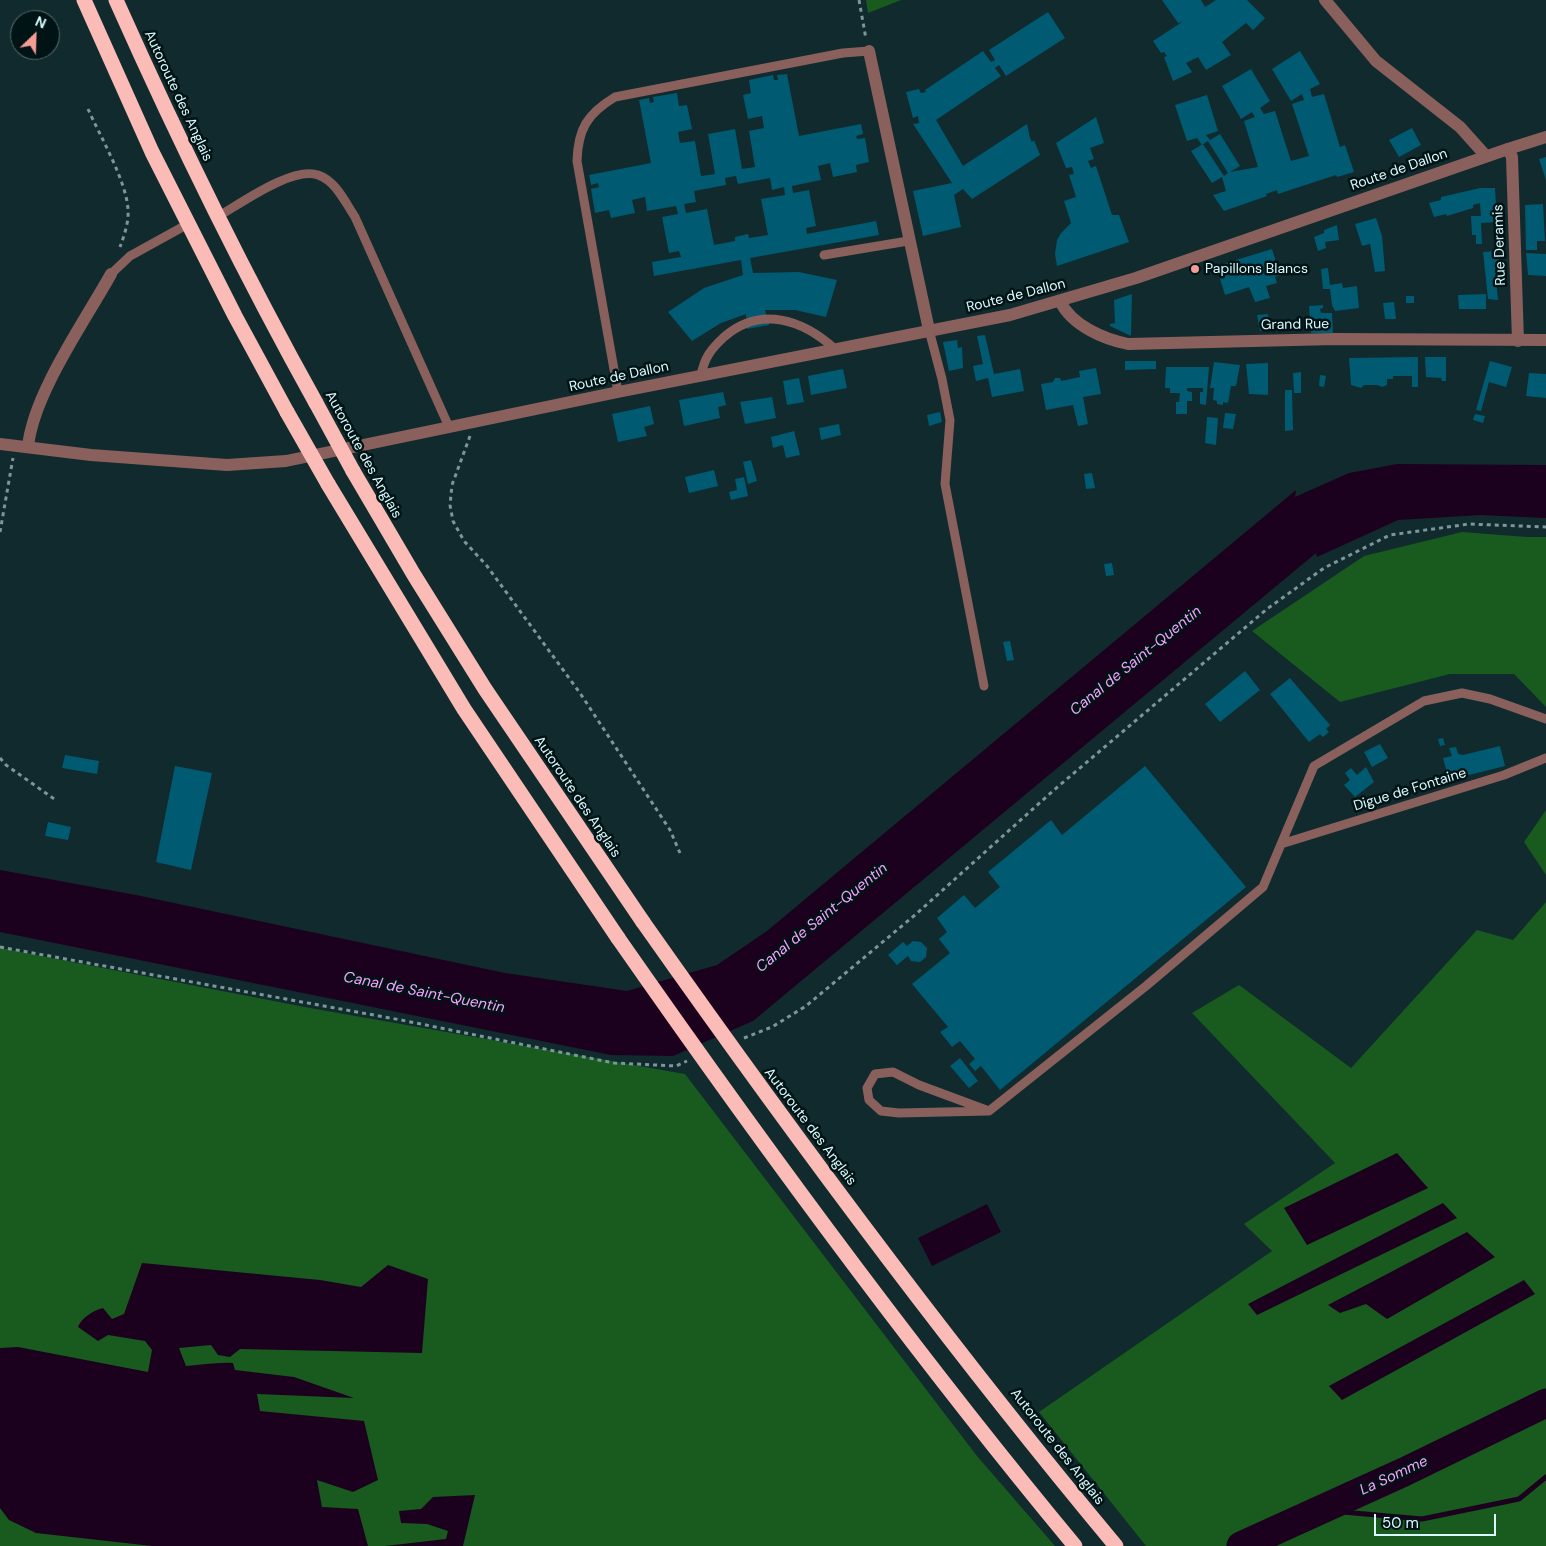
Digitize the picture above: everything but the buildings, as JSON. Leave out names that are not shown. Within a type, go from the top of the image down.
[{"type":"highway","points":[[84,0],[152,152],[287,412],[328,484],[464,709],[618,938],[731,1099],[890,1312],[1075,1546]]},
{"type":"highway","name":"Autoroute des Anglais","points":[[116,0],[174,130],[260,303],[353,471],[414,576],[485,689],[643,922],[769,1100],[1018,1424],[1116,1546]]},
{"type":"street","points":[[1325,0],[1376,62],[1460,127],[1486,156]]},
{"type":"street","points":[[868,51],[908,241],[929,330]]},
{"type":"street","name":"Route de Dallon","points":[[0,444],[91,455],[227,465],[286,461],[618,392],[1010,315],[1136,278],[1508,148],[1546,138]]},
{"type":"street","name":"Rue Deramis","points":[[1508,148],[1512,157],[1518,341]]},
{"type":"street","points":[[28,447],[37,409],[48,386],[111,274]]},
{"type":"street","name":"Grand Rue","points":[[1060,301],[1064,309],[1085,327],[1108,339],[1128,344],[1335,339],[1546,340]]},
{"type":"lane","points":[[618,392],[577,162],[581,130],[589,118],[601,105],[615,97],[843,53],[868,51]]},
{"type":"lane","points":[[217,217],[296,174],[317,175],[336,188],[355,217],[448,427]]},
{"type":"lane","points":[[111,274],[130,256],[188,224]]},
{"type":"lane","points":[[824,255],[908,241]]},
{"type":"lane","points":[[701,376],[704,360],[713,347],[730,332],[750,321],[774,317],[795,322],[819,334],[836,349]]},
{"type":"lane","points":[[929,330],[942,379],[950,420],[945,484],[984,686]]},
{"type":"lane","points":[[989,1111],[919,1085],[893,1072],[875,1074],[867,1088],[868,1100],[881,1111],[899,1113],[989,1111],[1146,986],[1263,887],[1314,766],[1424,701],[1462,693],[1490,699],[1546,720]]},
{"type":"lane","name":"Digue de Fontaine","points":[[1281,844],[1504,775],[1546,758]]},
{"type":"path","points":[[860,0],[868,51]]},
{"type":"path","points":[[88,110],[123,187],[128,210],[126,232],[120,249]]},
{"type":"path","points":[[476,422],[452,485],[450,505],[453,521],[464,541],[487,566],[580,693],[670,830],[680,853]]},
{"type":"path","points":[[0,532],[14,445]]},
{"type":"path","points":[[737,1041],[772,1027],[806,1006],[928,903],[1054,790],[1260,615],[1324,568],[1390,535],[1469,524],[1546,528]]},
{"type":"path","points":[[0,758],[6,765],[58,801]]},
{"type":"path","points":[[0,947],[401,1020],[614,1063],[676,1066],[694,1059]]},
{"type":"green space","points":[[866,0],[901,0],[868,13]]},
{"type":"green space","points":[[1462,532],[1546,537],[1546,707],[1514,674],[1450,674],[1340,702],[1252,631],[1364,556]]},
{"type":"green space","points":[[1546,810],[1546,875],[1524,842]]},
{"type":"green space","points":[[1546,902],[1546,1546],[1146,1546],[1039,1412],[1272,1251],[1244,1224],[1335,1163],[1192,1013],[1239,985],[1351,1068],[1477,930],[1513,940]]},
{"type":"green space","points":[[0,948],[310,1008],[685,1074],[977,1456],[1055,1546],[0,1546]]},
{"type":"water","name":"Canal de Saint-Quentin","points":[[1397,464],[1546,465],[1546,518],[1480,515],[1398,520],[1317,557],[1316,553],[753,1021],[673,1056],[611,1055],[0,932],[0,870],[136,895],[505,973],[627,991],[717,965],[767,931],[1296,490],[1295,497],[1349,473]]},
{"type":"water","points":[[1397,1153],[1428,1188],[1307,1245],[1284,1208]]},
{"type":"water","points":[[1443,1203],[1457,1218],[1257,1315],[1248,1304]]},
{"type":"water","points":[[987,1204],[1001,1232],[932,1266],[918,1238]]},
{"type":"water","points":[[1467,1232],[1495,1257],[1387,1319],[1366,1304],[1340,1313],[1328,1305]]},
{"type":"water","points":[[142,1263],[320,1280],[361,1287],[388,1265],[428,1279],[422,1353],[240,1349],[230,1357],[218,1355],[211,1345],[179,1348],[186,1366],[233,1363],[235,1370],[294,1377],[354,1398],[257,1394],[260,1411],[364,1421],[378,1480],[353,1492],[317,1480],[322,1507],[358,1509],[368,1546],[152,1546],[36,1533],[9,1520],[0,1508],[0,1348],[18,1347],[148,1372],[152,1350],[145,1341],[108,1335],[98,1341],[78,1327],[88,1315],[103,1308],[112,1319],[124,1314]]},
{"type":"water","points":[[1524,1280],[1535,1294],[1342,1400],[1329,1386]]},
{"type":"water","points":[[475,1495],[463,1546],[385,1546],[446,1539],[448,1531],[427,1524],[401,1523],[399,1511],[421,1509],[433,1497]]},
{"type":"waterway","name":"La Somme","points":[[1241,1546],[1404,1472],[1546,1403]]},
{"type":"waterway","points":[[1320,1510],[1422,1519],[1519,1499],[1546,1477]]},
{"type":"place","name":"Papillons Blancs","points":[[1195,269]]}]
